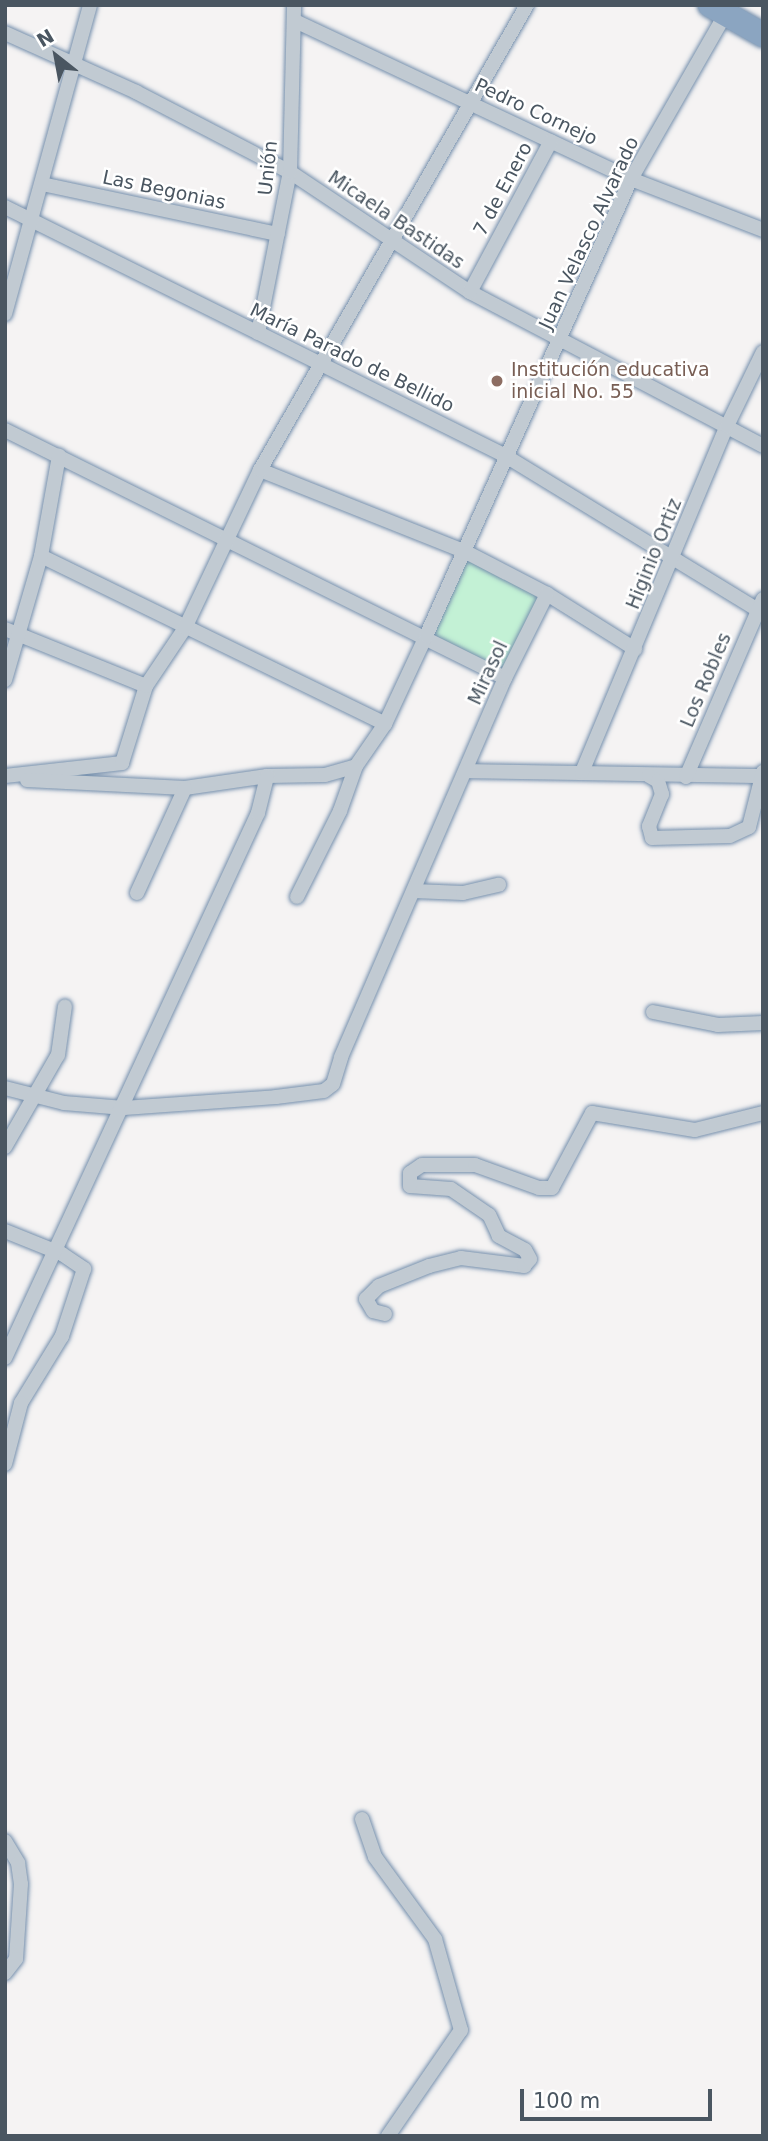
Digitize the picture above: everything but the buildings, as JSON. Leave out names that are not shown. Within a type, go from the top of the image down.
[{"type":"highway","points":[[718,9],[763,35]]},
{"type":"street","points":[[5,314],[90,5]]},
{"type":"street","name":"Unión","points":[[258,333],[290,172],[294,5]]},
{"type":"street","points":[[5,776],[122,763],[145,686],[185,628],[260,470],[395,241],[527,5]]},
{"type":"street","name":"Juan Velasco Alvarado","points":[[297,897],[340,811],[356,765],[385,724],[426,636],[504,455],[560,342],[631,179],[718,9]]},
{"type":"street","name":"Pedro Cornejo","points":[[295,21],[631,179],[763,230]]},
{"type":"street","name":"Micaela Bastidas","points":[[5,33],[290,172],[470,292],[560,342],[763,446]]},
{"type":"street","name":"7 de Enero","points":[[470,292],[551,141]]},
{"type":"street","name":"Las Begonias","points":[[41,184],[278,234]]},
{"type":"street","name":"María Parado de Bellido","points":[[5,207],[504,455],[673,559],[761,607]]},
{"type":"street","name":"Higinio Ortiz","points":[[582,772],[727,426],[763,352]]},
{"type":"street","points":[[5,429],[426,636],[505,678]]},
{"type":"street","points":[[5,680],[11,631],[41,556],[59,456]]},
{"type":"street","points":[[260,470],[464,551],[547,594],[635,649]]},
{"type":"street","points":[[41,556],[385,724]]},
{"type":"street","name":"Mirasol","points":[[5,1088],[64,1103],[124,1108],[324,1091],[338,1073],[341,1056],[468,771],[505,678],[547,594]]},
{"type":"street","name":"Los Robles","points":[[686,776],[761,607]]},
{"type":"street","points":[[11,631],[145,686]]},
{"type":"street","points":[[5,776],[185,788],[267,776],[325,775],[356,765]]},
{"type":"street","points":[[468,771],[582,772],[649,776],[762,774],[750,827],[742,834],[652,838],[649,825],[662,788],[649,776]]},
{"type":"street","points":[[5,1358],[52,1250],[124,1108],[258,813],[267,776]]},
{"type":"street","points":[[138,893],[185,788]]},
{"type":"street","points":[[414,891],[463,893],[499,885]]},
{"type":"street","points":[[5,1147],[58,1055],[65,1006]]},
{"type":"street","points":[[653,1012],[718,1025],[763,1023]]},
{"type":"street","points":[[385,1314],[373,1311],[366,1298],[379,1286],[429,1266],[461,1258],[524,1266],[530,1259],[525,1250],[499,1236],[489,1215],[451,1189],[410,1186],[410,1173],[422,1165],[475,1165],[539,1188],[552,1188],[592,1113],[695,1130],[763,1113]]},
{"type":"street","points":[[5,1231],[52,1250],[84,1269],[62,1336],[21,1403],[5,1464]]},
{"type":"street","points":[[362,1819],[375,1857],[435,1939],[461,2030],[388,2136]]},
{"type":"street","points":[[5,1841],[18,1863],[21,1884],[16,1959],[5,1973]]},
{"type":"green space","points":[[464,551],[547,593],[505,676],[422,634]]},
{"type":"place","name":"Institución educativa inicial No. 55","points":[[497,381]]}]
